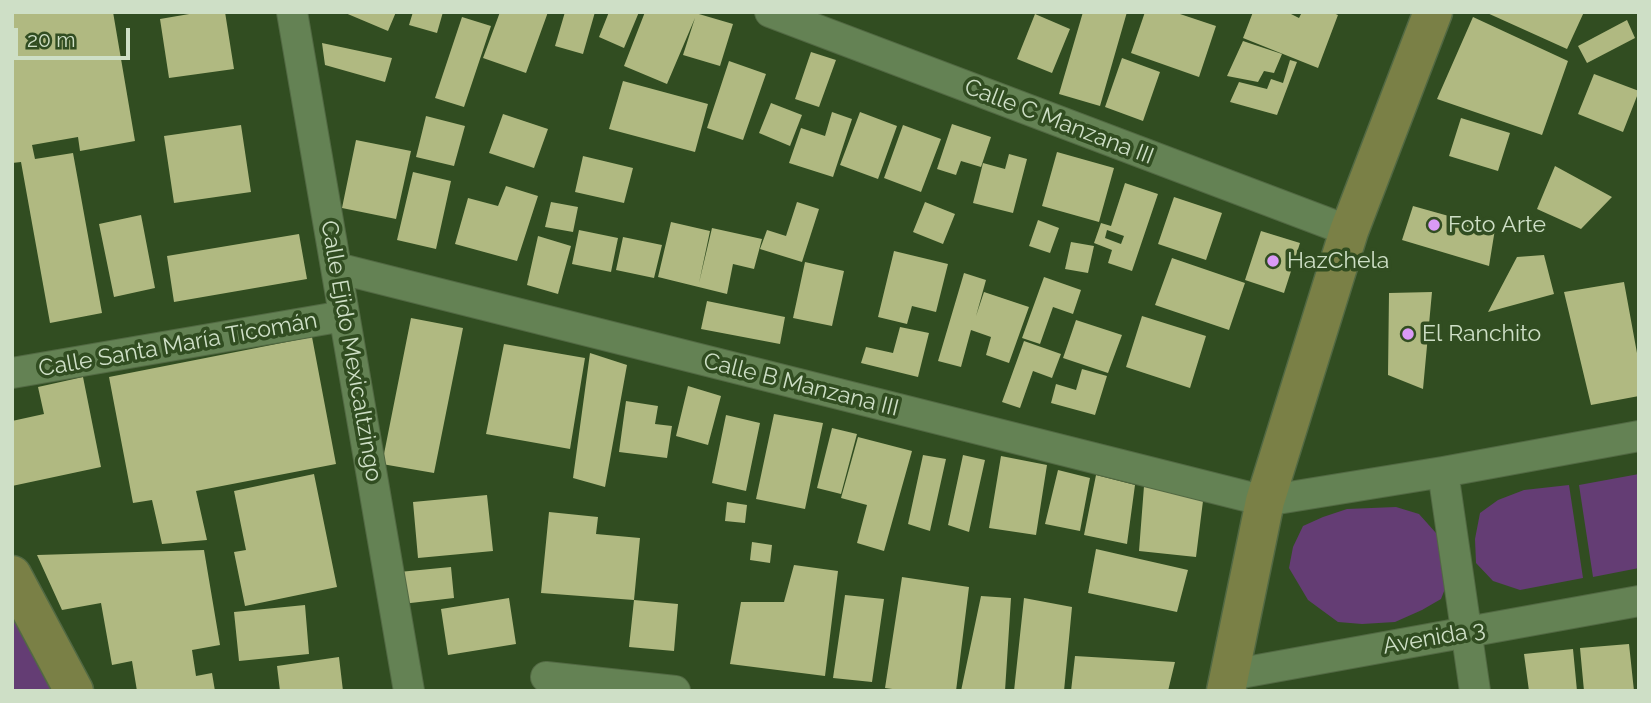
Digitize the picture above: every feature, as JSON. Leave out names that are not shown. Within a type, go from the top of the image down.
[{"type":"street","name":"Calle Ejido Mexicaltzingo","points":[[292,12],[409,691]]},
{"type":"street","name":"Calle C Manzana III","points":[[770,12],[1349,231]]},
{"type":"street","points":[[1228,683],[1265,501],[1349,231],[1433,12]]},
{"type":"street","name":"Calle B Manzana III","points":[[337,268],[1265,501]]},
{"type":"street","name":"Calle Santa María Ticomán","points":[[12,373],[344,316]]},
{"type":"street","points":[[1265,501],[1639,436]]},
{"type":"street","points":[[1443,472],[1475,691]]},
{"type":"street","points":[[12,575],[74,691]]},
{"type":"street","name":"Avenida 3","points":[[1228,683],[1466,632],[1639,601]]},
{"type":"street","points":[[546,677],[675,691]]},
{"type":"shaded area","points":[[1639,474],[1639,568],[1593,577],[1579,485]]},
{"type":"shaded area","points":[[1569,485],[1583,578],[1520,590],[1493,581],[1476,563],[1475,539],[1480,513],[1498,500],[1524,490]]},
{"type":"shaded area","points":[[1396,507],[1419,514],[1436,533],[1446,556],[1448,581],[1441,599],[1395,622],[1338,622],[1308,600],[1289,568],[1293,547],[1303,526],[1347,509]]},
{"type":"shaded area","points":[[12,579],[72,691],[12,691]]},
{"type":"building","points":[[12,12],[113,12],[135,141],[80,151],[78,137],[32,145],[35,159],[73,153],[102,313],[50,323],[21,162],[12,163]]},
{"type":"building","points":[[201,12],[225,12],[234,69],[169,78],[160,19]]},
{"type":"building","points":[[343,12],[396,12],[388,31]]},
{"type":"building","points":[[413,12],[443,12],[437,33],[409,25]]},
{"type":"building","points":[[500,12],[548,12],[526,73],[483,58]]},
{"type":"building","points":[[565,12],[595,12],[583,54],[555,46]]},
{"type":"building","points":[[609,12],[639,12],[624,48],[599,37]]},
{"type":"building","points":[[645,12],[692,12],[733,24],[720,66],[683,55],[695,18],[667,84],[624,66]]},
{"type":"building","points":[[1083,12],[1127,12],[1100,106],[1059,94]]},
{"type":"building","points":[[1145,12],[1174,12],[1216,26],[1199,77],[1131,53]]},
{"type":"building","points":[[1253,12],[1287,12],[1299,18],[1302,12],[1331,12],[1338,15],[1318,68],[1243,38]]},
{"type":"building","points":[[1485,12],[1584,12],[1567,49]]},
{"type":"building","points":[[1035,14],[1070,29],[1052,73],[1017,59]]},
{"type":"building","points":[[462,17],[491,26],[464,107],[435,98]]},
{"type":"building","points":[[1473,17],[1568,61],[1542,135],[1437,99]]},
{"type":"building","points":[[1627,20],[1635,38],[1587,63],[1578,46]]},
{"type":"building","points":[[1243,41],[1282,54],[1274,73],[1264,71],[1258,82],[1227,76]]},
{"type":"building","points":[[322,43],[392,58],[385,82],[325,65]]},
{"type":"building","points":[[811,52],[836,60],[819,107],[795,99]]},
{"type":"building","points":[[1122,58],[1160,72],[1143,121],[1105,107]]},
{"type":"building","points":[[1290,60],[1297,62],[1277,115],[1230,102],[1239,82],[1267,89],[1271,79],[1283,83]]},
{"type":"building","points":[[729,61],[766,74],[743,140],[707,128]]},
{"type":"building","points":[[1594,74],[1639,91],[1623,132],[1578,114]]},
{"type":"building","points":[[623,81],[708,104],[695,152],[609,129]]},
{"type":"building","points":[[771,103],[802,115],[790,146],[759,133]]},
{"type":"building","points":[[832,112],[852,119],[833,177],[789,163],[801,128],[825,136]]},
{"type":"building","points":[[860,112],[897,126],[878,179],[840,165]]},
{"type":"building","points":[[503,114],[548,129],[534,168],[489,153]]},
{"type":"building","points":[[426,116],[465,126],[454,166],[416,157]]},
{"type":"building","points":[[1461,118],[1510,133],[1498,171],[1449,156]]},
{"type":"building","points":[[952,124],[991,137],[981,167],[961,161],[956,175],[937,169]]},
{"type":"building","points":[[241,125],[251,192],[174,203],[164,136]]},
{"type":"building","points":[[903,125],[941,139],[921,192],[884,178]]},
{"type":"building","points":[[356,140],[411,151],[396,219],[342,208]]},
{"type":"building","points":[[1057,152],[1114,168],[1099,222],[1042,206]]},
{"type":"building","points":[[1009,154],[1027,159],[1013,213],[973,203],[983,163],[1005,169]]},
{"type":"building","points":[[583,156],[633,168],[624,203],[575,192]]},
{"type":"building","points":[[1555,166],[1612,197],[1581,229],[1537,209]]},
{"type":"building","points":[[413,172],[451,181],[436,249],[397,240]]},
{"type":"building","points":[[1125,183],[1158,194],[1132,271],[1108,263],[1112,250],[1094,243],[1101,223],[1111,226]],"holes":[[[1107,230],[1124,236],[1121,244],[1105,238]]]},
{"type":"building","points":[[506,186],[538,196],[517,261],[455,244],[468,198],[498,206]]},
{"type":"building","points":[[1174,197],[1222,213],[1206,260],[1158,244]]},
{"type":"building","points":[[551,202],[578,207],[573,232],[545,227]]},
{"type":"building","points":[[797,202],[819,209],[802,262],[760,249],[767,230],[786,236]]},
{"type":"building","points":[[925,202],[955,214],[943,244],[913,232]]},
{"type":"building","points":[[1413,206],[1495,229],[1489,266],[1402,240]]},
{"type":"building","points":[[141,215],[155,288],[114,297],[99,224]]},
{"type":"building","points":[[1038,220],[1059,228],[1050,253],[1029,246]]},
{"type":"building","points":[[671,222],[710,231],[699,283],[712,228],[762,239],[754,269],[733,264],[727,294],[658,277]]},
{"type":"building","points":[[579,230],[618,238],[611,272],[572,264]]},
{"type":"building","name":"HazChela","points":[[1261,231],[1300,243],[1284,293],[1245,280]]},
{"type":"building","points":[[299,234],[307,279],[174,302],[167,256]]},
{"type":"building","points":[[538,236],[571,246],[558,294],[527,285]]},
{"type":"building","points":[[623,237],[662,245],[654,278],[616,270]]},
{"type":"building","points":[[1071,242],[1094,246],[1088,273],[1065,269]]},
{"type":"building","points":[[894,251],[948,264],[936,312],[912,306],[907,324],[878,317]]},
{"type":"building","points":[[1544,255],[1554,294],[1488,312],[1517,257]]},
{"type":"building","points":[[1172,258],[1245,283],[1229,330],[1155,305]]},
{"type":"building","points":[[805,262],[844,271],[832,326],[793,318]]},
{"type":"building","points":[[964,273],[986,280],[976,316],[984,292],[1029,307],[1009,363],[986,355],[991,337],[971,330],[961,367],[938,361]]},
{"type":"building","points":[[1044,277],[1081,290],[1073,314],[1053,307],[1040,344],[1022,338]]},
{"type":"building","points":[[1624,282],[1639,364],[1639,396],[1591,405],[1564,292]]},
{"type":"building","name":"El Ranchito","points":[[1432,292],[1423,389],[1388,375],[1389,293]]},
{"type":"building","points":[[707,301],[785,317],[780,344],[701,329]]},
{"type":"building","points":[[1142,316],[1206,336],[1190,388],[1126,367]]},
{"type":"building","points":[[411,318],[463,328],[434,473],[382,464]]},
{"type":"building","points":[[1076,320],[1122,335],[1108,373],[1063,358]]},
{"type":"building","points":[[900,327],[929,333],[918,377],[861,363],[866,347],[893,353]]},
{"type":"building","points":[[312,337],[336,464],[196,491],[207,540],[162,544],[152,500],[133,503],[109,377]]},
{"type":"building","points":[[1024,341],[1061,354],[1052,378],[1033,371],[1020,408],[1002,402]]},
{"type":"building","points":[[504,344],[585,358],[570,449],[486,434]]},
{"type":"building","points":[[590,353],[627,365],[605,487],[573,478]]},
{"type":"building","points":[[1082,369],[1107,376],[1095,415],[1051,403],[1056,384],[1076,390]]},
{"type":"building","points":[[83,377],[101,467],[12,486],[12,421],[44,414],[38,387]]},
{"type":"building","points":[[688,386],[721,396],[708,445],[676,436]]},
{"type":"building","points":[[626,401],[658,406],[655,424],[672,426],[667,458],[619,452]]},
{"type":"building","points":[[774,414],[823,423],[805,509],[756,499]]},
{"type":"building","points":[[726,415],[760,423],[746,491],[712,483]]},
{"type":"building","points":[[832,428],[857,434],[841,494],[817,488]]},
{"type":"building","points":[[858,437],[912,451],[884,551],[857,543],[867,505],[841,498]]},
{"type":"building","points":[[923,455],[946,459],[930,531],[908,524]]},
{"type":"building","points":[[963,455],[985,460],[969,532],[948,525]]},
{"type":"building","points":[[1001,456],[1047,465],[1036,535],[989,528]]},
{"type":"building","points":[[1058,470],[1090,478],[1080,531],[1045,524]]},
{"type":"building","points":[[314,474],[337,587],[245,606],[234,552],[246,550],[234,491]]},
{"type":"building","points":[[1096,475],[1135,485],[1127,544],[1084,535]]},
{"type":"building","points":[[1144,486],[1203,501],[1196,557],[1139,551]]},
{"type":"building","points":[[487,495],[493,551],[418,558],[413,502]]},
{"type":"building","points":[[727,502],[747,505],[745,523],[725,521]]},
{"type":"building","points":[[549,512],[598,517],[596,534],[640,538],[634,600],[541,593]]},
{"type":"building","points":[[752,542],[772,545],[770,563],[750,560]]},
{"type":"building","points":[[1096,549],[1188,570],[1177,612],[1088,593]]},
{"type":"building","points":[[204,550],[220,645],[192,650],[196,676],[212,673],[215,691],[137,691],[132,661],[112,665],[101,603],[62,610],[37,555]]},
{"type":"building","points":[[794,565],[838,571],[825,676],[730,664],[741,602],[784,602]]},
{"type":"building","points":[[451,567],[454,598],[402,604],[399,572]]},
{"type":"building","points":[[902,577],[969,587],[956,691],[885,688]]},
{"type":"building","points":[[845,595],[884,599],[872,682],[833,678]]},
{"type":"building","points":[[981,596],[1011,598],[1005,691],[961,691]]},
{"type":"building","points":[[509,598],[516,644],[448,655],[441,609]]},
{"type":"building","points":[[1024,598],[1072,607],[1064,691],[1014,691]]},
{"type":"building","points":[[634,600],[678,604],[674,651],[629,647]]},
{"type":"building","points":[[305,605],[309,654],[239,661],[234,612]]},
{"type":"building","points":[[1629,644],[1634,691],[1584,691],[1580,648]]},
{"type":"building","points":[[1573,649],[1577,691],[1529,691],[1524,654]]},
{"type":"building","points":[[1075,656],[1175,662],[1168,691],[1071,691]]},
{"type":"building","points":[[339,657],[343,691],[280,691],[277,666]]},
{"type":"place","name":"Foto Arte","points":[[1434,225]]},
{"type":"place","name":"HazChela","points":[[1273,261]]},
{"type":"place","name":"El Ranchito","points":[[1408,334]]}]
